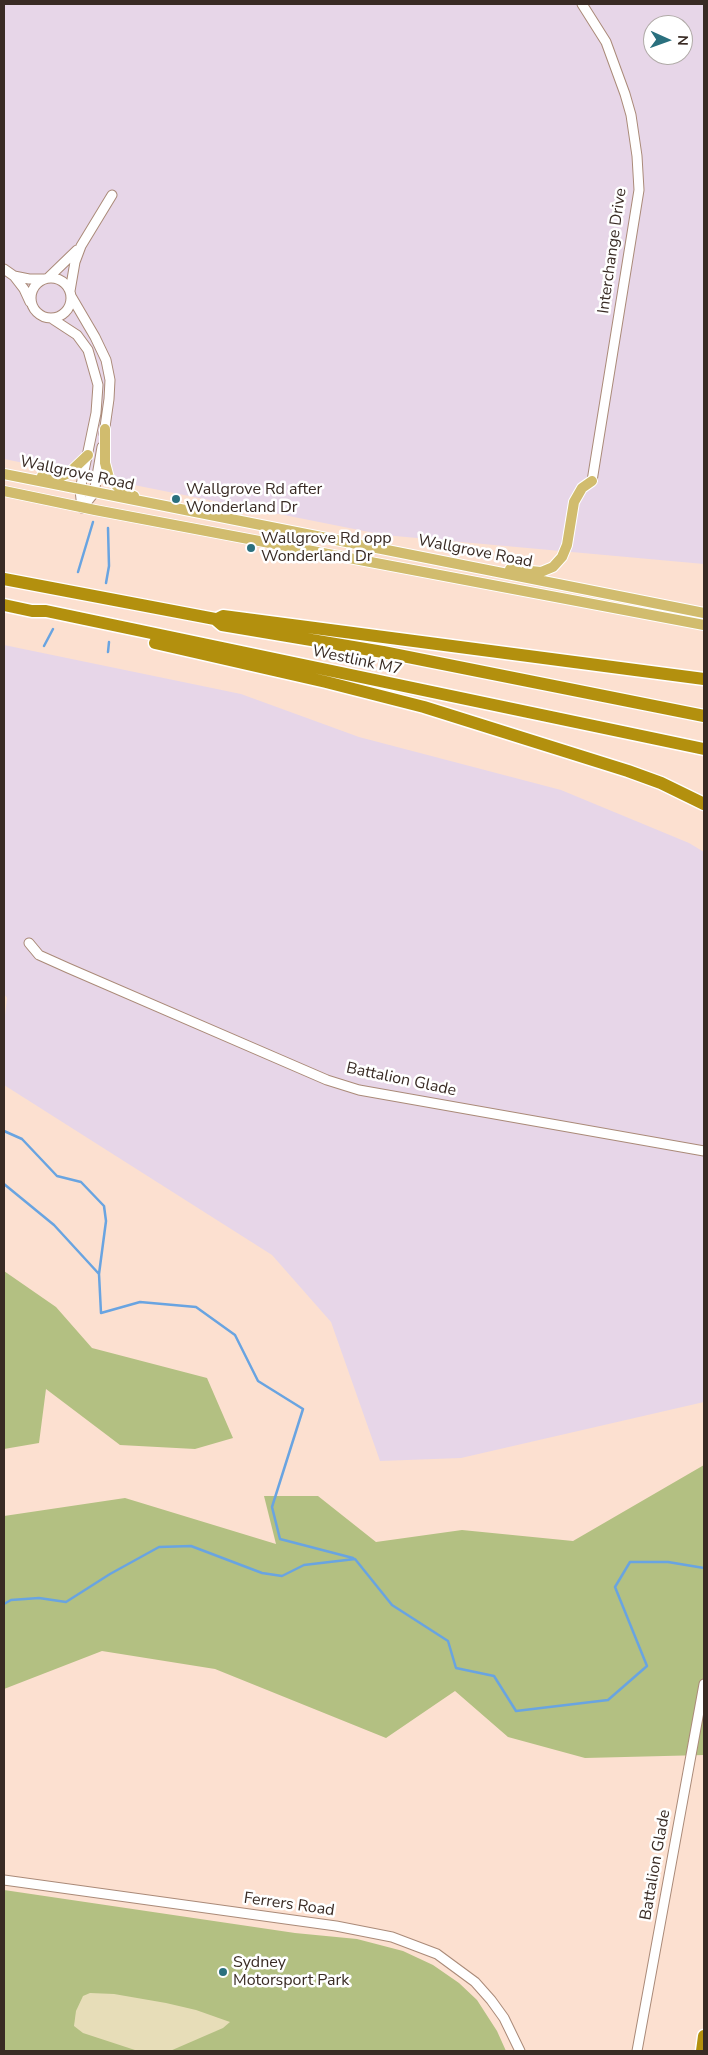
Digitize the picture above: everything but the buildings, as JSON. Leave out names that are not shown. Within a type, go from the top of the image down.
[{"type":"highway","name":"Westlink M7","points":[[4,579],[215,619],[222,624],[383,652],[704,716]]},
{"type":"highway","name":"Westlink M7","points":[[4,605],[32,612],[46,611],[704,749]]},
{"type":"highway","points":[[32,612],[45,619],[392,698],[595,760],[661,783],[704,804]]},
{"type":"highway","points":[[215,619],[224,616],[704,678]]},
{"type":"highway","points":[[702,2051],[704,2036]]},
{"type":"main road","points":[[105,429],[105,463],[109,478],[122,491],[151,504]]},
{"type":"main road","points":[[4,472],[58,477],[76,468],[88,455]]},
{"type":"main road","name":"Wallgrove Road","points":[[4,472],[94,493],[704,613]]},
{"type":"main road","points":[[452,563],[541,572],[553,567],[566,552],[577,495],[582,488],[592,481]]},
{"type":"main road","name":"Wallgrove Road","points":[[4,490],[82,508],[704,625]]},
{"type":"main road","points":[[416,571],[420,556]]},
{"type":"street","name":"Interchange Drive","points":[[582,4],[606,42],[625,94],[631,115],[637,156],[639,190],[592,481]]},
{"type":"street","points":[[51,318],[63,314],[70,303],[75,262],[81,246],[112,195]]},
{"type":"street","points":[[34,309],[31,297],[32,291],[39,281],[61,268],[81,246]]},
{"type":"street","points":[[4,269],[14,276],[39,314],[51,318],[77,335],[88,350],[94,367],[98,385],[98,399],[80,490],[82,508]]},
{"type":"street","points":[[14,276],[30,279],[47,278],[62,280],[106,360],[110,380],[105,429],[94,493],[82,508]]},
{"type":"street","name":"Battalion Glade","points":[[29,943],[39,955],[68,968],[327,1080],[359,1090],[704,1151]]},
{"type":"street","name":"Battalion Glade","points":[[637,2051],[704,1684]]},
{"type":"street","name":"Ferrers Road","points":[[4,1880],[316,1924],[392,1937],[437,1954],[475,1982],[504,2018],[520,2051]]},
{"type":"shaded area","points":[[4,4],[704,4],[704,564],[384,535],[4,459]]},
{"type":"shaded area","points":[[4,645],[241,694],[359,737],[561,790],[689,843],[704,852],[704,1402],[461,1458],[380,1461],[331,1322],[272,1255],[4,1085],[4,1024],[7,998],[4,994]]},
{"type":"green space","points":[[4,1271],[56,1307],[92,1348],[207,1378],[233,1438],[195,1449],[120,1445],[46,1389],[39,1443],[4,1449]]},
{"type":"green space","points":[[704,1465],[704,1755],[585,1758],[508,1737],[455,1691],[386,1738],[215,1669],[102,1651],[4,1689],[4,1516],[125,1498],[276,1544],[264,1496],[318,1496],[376,1542],[462,1530],[573,1541]]},
{"type":"green space","name":"Sydney Motorsport Park","points":[[4,1890],[295,1933],[357,1939],[403,1951],[433,1965],[459,1983],[477,2000],[497,2031],[506,2051],[4,2051]]},
{"type":"sand","points":[[90,1993],[114,1994],[166,2003],[196,2010],[230,2022],[223,2028],[170,2051],[138,2051],[83,2033],[74,2026],[76,2011],[83,1996]]},
{"type":"waterway","points":[[78,572],[93,522]]},
{"type":"waterway","points":[[106,583],[109,566],[108,528]]},
{"type":"waterway","points":[[44,646],[53,629]]},
{"type":"waterway","points":[[108,652],[109,642]]},
{"type":"waterway","points":[[4,1131],[22,1139],[57,1176],[81,1182],[104,1206],[106,1221],[99,1274]]},
{"type":"waterway","points":[[4,1184],[54,1225],[99,1274],[101,1313],[140,1302],[196,1307],[235,1335],[258,1381],[303,1409],[272,1507],[280,1539],[353,1558]]},
{"type":"waterway","points":[[4,1604],[11,1600],[39,1598],[66,1602],[110,1574],[159,1547],[191,1546],[262,1573],[282,1576],[304,1565],[355,1559],[392,1605],[448,1641],[456,1668],[494,1676],[516,1711],[608,1700],[647,1666],[615,1587],[630,1562],[668,1562],[704,1568]]},
{"type":"place","name":"Wallgrove Rd after Wonderland Dr","points":[[176,499]]},
{"type":"place","name":"Wallgrove Rd opp Wonderland Dr","points":[[251,548]]},
{"type":"place","name":"Sydney Motorsport Park","points":[[223,1972]]}]
